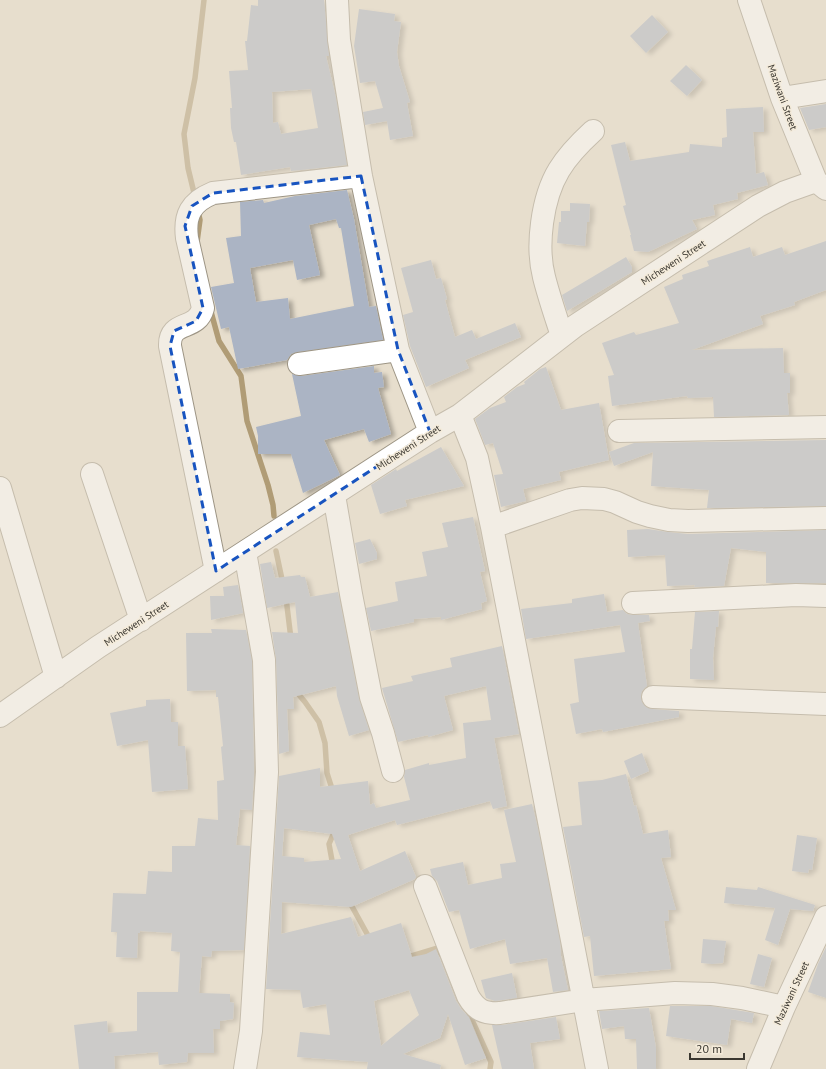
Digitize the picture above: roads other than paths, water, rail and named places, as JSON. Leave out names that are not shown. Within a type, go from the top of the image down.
[{"type":"street","points":[[337,0],[339,40],[361,176],[398,350],[430,432]]},
{"type":"street","name":"Maziwani Street","points":[[749,0],[782,98],[821,185]]},
{"type":"street","points":[[782,98],[826,91]]},
{"type":"street","points":[[562,336],[543,276],[540,248],[542,220],[549,192],[559,170],[576,147],[593,131]]},
{"type":"street","points":[[216,571],[170,346],[171,335],[174,331],[196,321],[204,308],[187,238],[185,226],[187,217],[197,202],[213,193],[361,176]]},
{"type":"street","name":"Micheweni Street","points":[[0,716],[98,647],[430,432],[460,415],[575,326],[758,206],[785,192],[821,185]]},
{"type":"street","points":[[299,364],[398,350]]},
{"type":"street","points":[[460,415],[477,458],[492,528],[598,1069]]},
{"type":"street","points":[[618,431],[826,427]]},
{"type":"street","points":[[92,474],[140,620]]},
{"type":"street","points":[[0,488],[56,677]]},
{"type":"street","points":[[334,495],[371,697],[383,733],[393,771]]},
{"type":"street","points":[[492,528],[570,500],[593,498],[615,502],[637,512],[669,520],[688,521],[826,518]]},
{"type":"street","points":[[245,552],[264,660],[267,772],[251,1031],[245,1069]]},
{"type":"street","points":[[633,603],[826,596]]},
{"type":"street","points":[[653,697],[826,704]]},
{"type":"street","points":[[425,886],[468,996],[477,1008],[482,1011],[500,1013],[584,1000],[694,992],[742,998],[784,1007]]},
{"type":"street","name":"Maziwani Street","points":[[758,1069],[784,1007],[818,954],[826,917]]},
{"type":"waterway","points":[[195,197],[188,168],[184,134],[195,78],[204,0]]},
{"type":"waterway","points":[[197,242],[200,220],[198,211]]},
{"type":"waterway","points":[[210,308],[219,341],[241,376],[247,421],[268,485],[274,516]]},
{"type":"waterway","points":[[276,551],[283,584]]},
{"type":"waterway","points":[[286,598],[291,639]]},
{"type":"waterway","points":[[295,690],[319,722],[325,743],[327,773],[333,792]]},
{"type":"waterway","points":[[333,866],[329,844],[335,830]]},
{"type":"waterway","points":[[349,901],[371,941]]},
{"type":"waterway","points":[[405,958],[438,948],[441,954]]},
{"type":"waterway","points":[[468,1011],[491,1062],[490,1069]]}]
